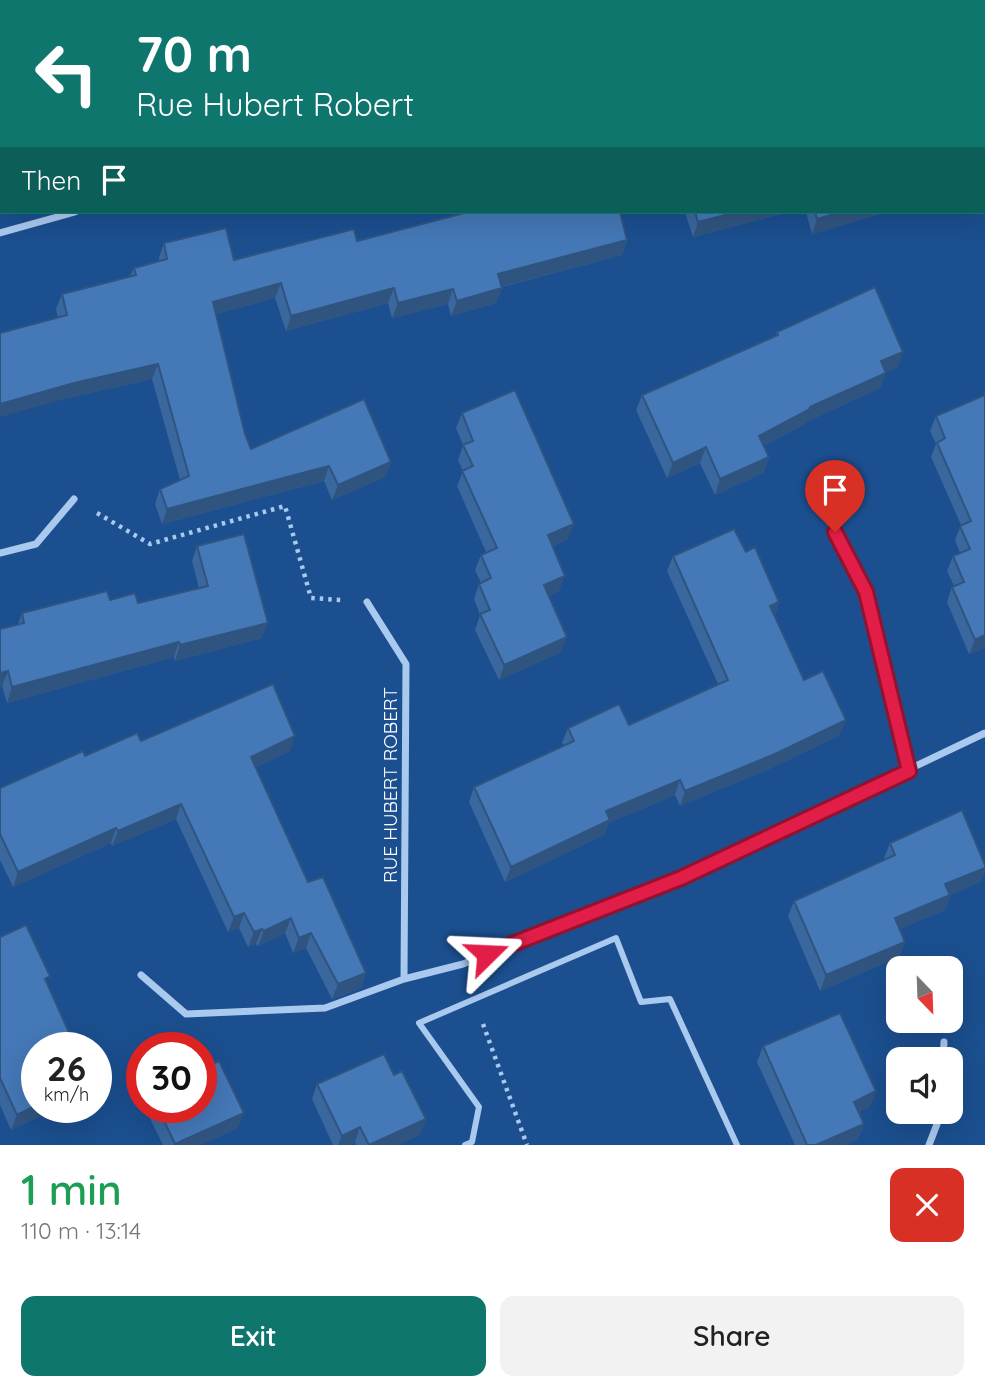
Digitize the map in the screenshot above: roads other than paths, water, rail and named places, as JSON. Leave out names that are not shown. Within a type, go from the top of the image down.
[{"type":"street","points":[[0,233],[68,214]]},
{"type":"street","points":[[0,553],[36,544],[74,499]]},
{"type":"street","points":[[835,532],[866,592],[909,771]]},
{"type":"street","name":"RUE HUBERT ROBERT","points":[[367,602],[406,664],[404,979]]},
{"type":"street","points":[[141,975],[186,1014],[325,1008],[404,979],[463,964],[681,878],[985,733]]},
{"type":"street","points":[[465,1145],[472,1142],[478,1107],[419,1023],[616,938],[641,1002],[670,999],[737,1145]]},
{"type":"street","points":[[944,1042],[944,1047]]},
{"type":"street","points":[[929,1145],[937,1124]]}]
